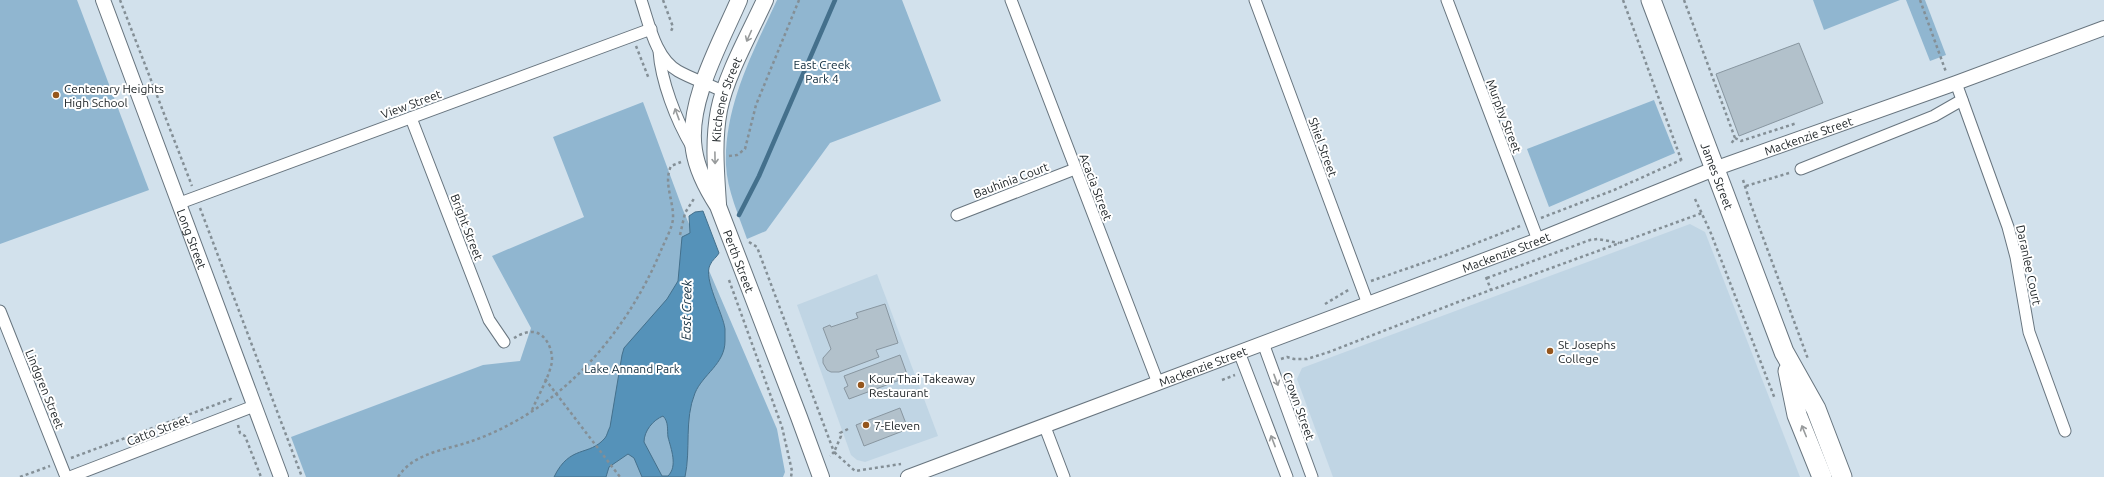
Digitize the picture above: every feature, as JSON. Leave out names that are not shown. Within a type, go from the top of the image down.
[{"type":"highway","name":"James Street","points":[[1651,0],[1784,352],[1816,409],[1842,477]]},
{"type":"highway","name":"James Street","points":[[1784,352],[1797,415],[1822,477]]},
{"type":"main road","name":"Kitchener Street","points":[[695,153],[694,123],[704,82],[739,0]]},
{"type":"main road","name":"Kitchener Street","points":[[718,206],[715,156],[716,131],[724,92],[765,0]]},
{"type":"main road","name":"Perth Street","points":[[695,153],[707,189],[739,242],[821,477]]},
{"type":"street","name":"Long Street","points":[[103,0],[180,202],[254,406],[282,477]]},
{"type":"street","name":"Perth Street","points":[[641,0],[658,48],[667,62],[678,71],[724,92]]},
{"type":"street","name":"Acacia Street","points":[[1011,0],[1158,383]]},
{"type":"street","name":"Shiel Street","points":[[1255,0],[1368,304]]},
{"type":"street","name":"Murphy Street","points":[[1447,0],[1538,240]]},
{"type":"street","name":"Mackenzie Street","points":[[908,477],[1046,427],[1239,352],[1538,240],[1714,170],[2104,28]]},
{"type":"street","name":"View Street","points":[[180,202],[651,29]]},
{"type":"street","name":"Perth Street","points":[[658,48],[660,69],[683,132],[695,153]]},
{"type":"street","name":"Daranlee Court","points":[[1956,83],[2008,227],[2014,249],[2029,332],[2065,431]]},
{"type":"street","points":[[1801,169],[1934,116],[1962,100]]},
{"type":"street","name":"Bright Street","points":[[411,118],[489,320],[504,342]]},
{"type":"street","name":"Bauhinia Court","points":[[957,214],[1075,169]]},
{"type":"street","name":"Lindgren Street","points":[[0,311],[66,477]]},
{"type":"street","name":"Crown Street","points":[[1263,343],[1312,477]]},
{"type":"street","points":[[1239,352],[1287,477]]},
{"type":"street","name":"Catto Street","points":[[70,477],[254,406]]},
{"type":"street","points":[[1046,427],[1064,477]]},
{"type":"path","points":[[120,0],[302,477]]},
{"type":"path","points":[[662,0],[673,27],[670,33]]},
{"type":"path","points":[[715,156],[737,155],[745,149],[756,105],[799,0]]},
{"type":"path","points":[[1322,307],[1340,293],[1375,278],[1446,255],[1614,190],[1682,161],[1623,0]]},
{"type":"path","points":[[1684,0],[1735,138],[1731,144]]},
{"type":"path","points":[[1920,0],[1946,72]]},
{"type":"path","points":[[398,477],[405,467],[431,453],[473,441],[504,427],[556,394],[612,336],[656,262],[673,220],[667,174],[671,166],[695,153]]},
{"type":"path","points":[[1746,186],[1801,169]]},
{"type":"path","points":[[1744,180],[1751,205],[1809,361]]},
{"type":"path","points":[[680,235],[685,213],[697,194]]},
{"type":"path","points":[[1695,199],[1710,231],[1776,400]]},
{"type":"path","points":[[1270,363],[1287,357],[1294,359],[1307,359],[1702,213]]},
{"type":"path","points":[[1486,278],[1590,240],[1598,239],[1620,243]]},
{"type":"path","points":[[739,242],[757,247],[834,452],[855,471],[903,463]]},
{"type":"path","points":[[1484,271],[1491,290]]},
{"type":"path","points":[[728,274],[730,285],[782,427],[792,471],[791,477]]},
{"type":"path","points":[[504,342],[524,333],[532,332],[540,334],[546,341],[552,354],[551,366],[531,410]]},
{"type":"path","points":[[1222,380],[1247,371]]},
{"type":"path","points":[[545,379],[620,477]]},
{"type":"path","points":[[20,477],[231,399],[240,433],[245,436],[261,477]]},
{"type":"path","points":[[830,456],[834,452],[841,436],[840,433],[848,430]]},
{"type":"shaded area","name":"St Josephs College","points":[[1690,224],[1705,232],[1800,477],[1333,477],[1297,379],[1302,368]]},
{"type":"shaded area","points":[[877,274],[938,436],[865,462],[857,460],[851,455],[797,305]]},
{"type":"green space","name":"Centenary Heights High School","points":[[0,0],[77,0],[149,190],[0,244]]},
{"type":"green space","name":"East Creek Park 4","points":[[777,0],[902,0],[941,101],[830,143],[766,231],[747,239],[729,184],[726,165],[727,143],[735,101],[742,80]]},
{"type":"green space","points":[[1813,0],[1900,0],[1824,30]]},
{"type":"green space","points":[[1906,0],[1925,0],[1946,55],[1930,61]]},
{"type":"green space","points":[[1654,100],[1675,153],[1549,207],[1527,149]]},
{"type":"green space","name":"Lake Annand Park","points":[[643,102],[683,210],[777,429],[785,472],[783,477],[306,477],[291,437],[483,365],[520,361],[531,328],[492,256],[584,217],[553,137]]},
{"type":"water","points":[[703,211],[719,253],[710,265],[709,279],[725,329],[725,341],[724,349],[718,363],[699,386],[692,403],[685,477],[642,477],[634,458],[628,454],[609,467],[606,477],[554,477],[566,460],[573,455],[599,444],[606,437],[610,427],[624,348],[667,299],[678,281],[682,237],[690,233],[689,216],[695,212]],"holes":[[[663,416],[665,418],[673,462],[673,467],[668,476],[662,476],[644,442],[647,430],[653,423]]]},
{"type":"building","points":[[1799,43],[1823,103],[1739,136],[1716,74]]},
{"type":"building","points":[[885,304],[898,343],[876,350],[879,357],[839,372],[831,372],[827,370],[823,363],[823,358],[831,349],[823,328],[830,325],[831,327],[858,318],[856,313]]},
{"type":"building","points":[[900,355],[908,377],[849,399],[844,388],[848,386],[844,376]]},
{"type":"building","points":[[900,408],[908,429],[864,446],[856,425]]},
{"type":"waterway","name":"East Creek","points":[[739,215],[759,176],[835,0]]},
{"type":"place","name":"Centenary Heights High School","points":[[56,95]]},
{"type":"place","name":"St Josephs College","points":[[1550,351]]},
{"type":"place","name":"Kour Thai Takeaway Restaurant","points":[[861,385]]},
{"type":"place","name":"7-Eleven","points":[[866,425]]}]
